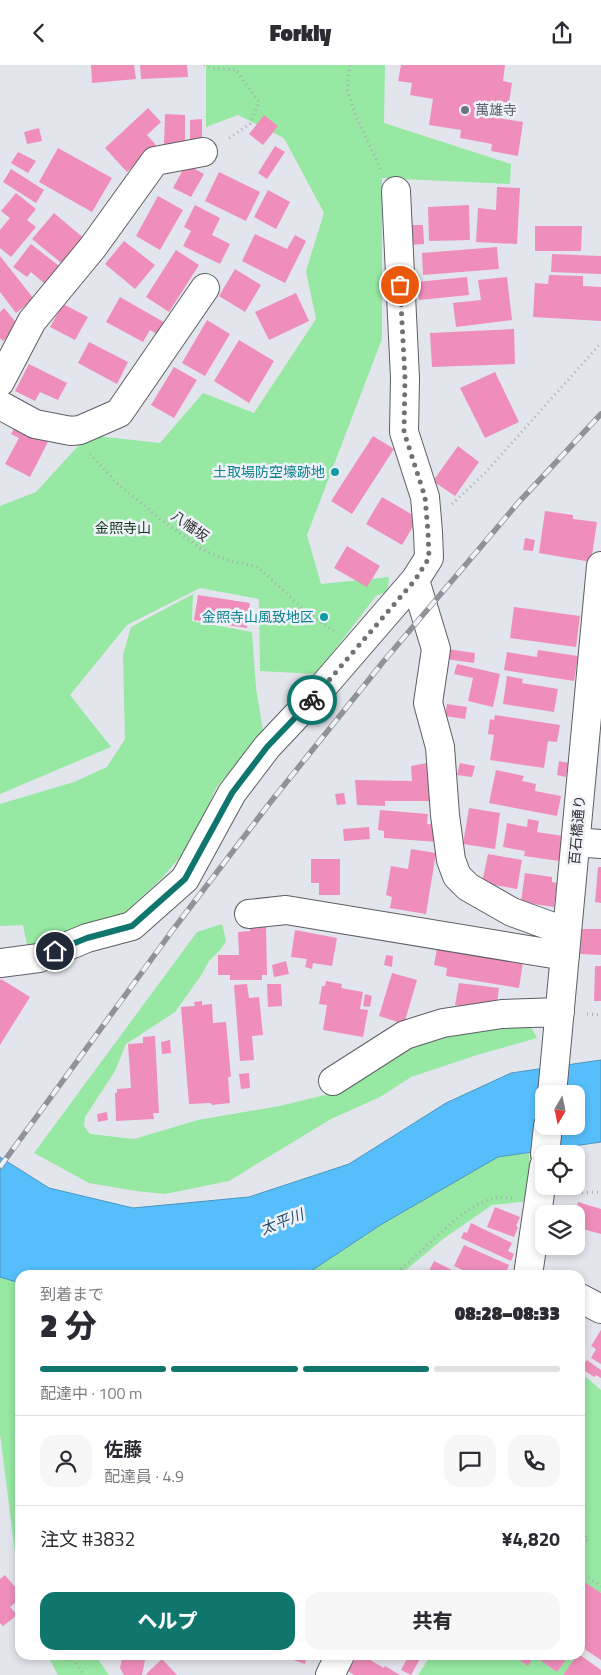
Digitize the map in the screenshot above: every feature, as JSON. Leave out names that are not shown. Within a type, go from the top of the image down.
[{"type":"street","points":[[0,382],[32,321],[93,247],[155,161],[203,152]]},
{"type":"street","points":[[0,963],[39,958],[87,938],[132,926],[185,879],[232,793],[267,747],[314,697],[415,580],[429,558],[425,497],[404,432],[405,378],[396,191]]},
{"type":"street","points":[[0,405],[35,424],[70,431],[80,430],[119,413],[205,288]]},
{"type":"street","name":"百石橋通り","points":[[553,1085],[566,944],[588,843],[601,566]]},
{"type":"street","points":[[415,580],[436,649],[428,703],[440,747],[445,815],[451,860],[457,876],[468,887],[566,944]]},
{"type":"street","points":[[250,914],[286,911],[566,944]]},
{"type":"street","points":[[333,1081],[405,1035],[443,1023],[502,1014],[560,1018]]},
{"type":"street","points":[[529,1270],[540,1195]]},
{"type":"street","points":[[585,1301],[601,1309]]},
{"type":"street","points":[[330,1675],[338,1660]]},
{"type":"path","points":[[203,152],[250,124],[259,102],[236,70],[212,68],[204,65]]},
{"type":"path","points":[[350,65],[348,89],[356,116],[381,171],[396,191]]},
{"type":"path","points":[[428,532],[441,514],[485,473],[601,343]]},
{"type":"path","name":"八幡坂","points":[[70,431],[116,482],[159,518],[203,550],[227,560],[258,567],[302,608],[336,633]]},
{"type":"path","points":[[400,1270],[467,1210],[535,1184]]},
{"type":"path","points":[[585,1192],[601,1192]]},
{"type":"path","points":[[585,1575],[601,1586]]},
{"type":"path","points":[[74,1660],[84,1675]]},
{"type":"green space","name":"金照寺山","points":[[206,65],[385,65],[384,123],[511,164],[510,184],[382,178],[382,339],[307,535],[321,584],[389,577],[388,591],[376,596],[316,674],[260,671],[259,599],[200,588],[127,625],[70,695],[111,747],[0,794],[0,506],[36,492],[88,435],[160,443],[203,393],[254,413],[316,319],[306,271],[324,213],[284,138],[238,115],[206,127]]},
{"type":"green space","points":[[193,594],[192,621],[252,632],[256,688],[263,731],[216,788],[191,844],[161,879],[120,917],[28,949],[23,925],[0,926],[0,804],[74,782],[107,767],[125,739],[123,655],[131,627]]},
{"type":"green space","points":[[222,924],[226,941],[209,961],[175,1012],[126,1044],[115,1071],[85,1117],[84,1126],[90,1134],[134,1139],[198,1120],[280,1106],[341,1091],[415,1045],[452,1033],[527,1020],[537,1038],[477,1055],[411,1077],[380,1097],[331,1119],[229,1181],[165,1194],[136,1191],[89,1183],[34,1153],[197,932]]},
{"type":"green space","points":[[529,1153],[531,1201],[492,1205],[443,1239],[406,1270],[313,1270],[382,1224],[498,1157]]},
{"type":"green space","points":[[0,1277],[15,1282],[15,1552],[0,1434]]},
{"type":"green space","points":[[585,1376],[601,1390],[601,1593],[585,1582]]},
{"type":"green space","points":[[50,1660],[98,1660],[109,1675],[58,1675]]},
{"type":"green space","points":[[428,1660],[520,1660],[527,1665],[531,1660],[540,1660],[557,1672],[566,1660],[574,1660],[563,1675],[418,1675]]},
{"type":"water","name":"太平川","points":[[601,1060],[601,1142],[580,1145],[535,1145],[535,1152],[498,1157],[382,1224],[313,1270],[15,1270],[15,1282],[0,1277],[0,1157],[49,1188],[133,1208],[249,1197],[349,1164],[446,1103],[511,1073]]},
{"type":"building","points":[[91,65],[134,65],[136,79],[92,83]]},
{"type":"building","points":[[140,65],[187,65],[188,77],[141,79]]},
{"type":"building","name":"萬雄寺","points":[[401,65],[505,65],[503,81],[512,83],[509,103],[501,102],[498,118],[523,122],[518,156],[491,151],[492,144],[460,138],[461,130],[429,125],[433,99],[410,95],[412,83],[398,81]]},
{"type":"building","points":[[148,108],[161,122],[147,135],[156,145],[127,172],[105,148]]},
{"type":"building","points":[[165,114],[185,115],[185,145],[164,145]]},
{"type":"building","points":[[264,115],[278,126],[263,145],[249,134]]},
{"type":"building","points":[[202,119],[202,144],[190,144],[190,120]]},
{"type":"building","points":[[39,128],[42,141],[27,144],[24,132]]},
{"type":"building","points":[[275,146],[285,152],[267,179],[258,173]]},
{"type":"building","points":[[58,148],[112,178],[92,212],[39,182]]},
{"type":"building","points":[[18,152],[36,161],[28,173],[11,163]]},
{"type":"building","points":[[186,164],[204,174],[191,197],[173,188]]},
{"type":"building","points":[[11,169],[44,190],[36,203],[3,182]]},
{"type":"building","points":[[219,172],[260,192],[246,221],[205,201]]},
{"type":"building","points":[[497,187],[520,188],[517,244],[476,242],[478,208],[496,210]]},
{"type":"building","points":[[268,190],[290,202],[276,229],[254,217]]},
{"type":"building","points":[[16,193],[36,209],[27,220],[36,227],[11,257],[0,248],[0,230],[10,218],[1,211]]},
{"type":"building","points":[[158,196],[183,210],[160,250],[136,236]]},
{"type":"building","points":[[195,205],[220,218],[212,235],[230,244],[220,264],[183,246],[191,231],[184,227]]},
{"type":"building","points":[[469,205],[470,240],[429,241],[428,207]]},
{"type":"building","points":[[54,213],[86,240],[65,266],[32,239]]},
{"type":"building","points":[[407,225],[423,225],[424,244],[408,245]]},
{"type":"building","points":[[535,226],[582,226],[581,251],[535,251]]},
{"type":"building","points":[[255,234],[287,249],[295,235],[306,241],[285,283],[242,261]]},
{"type":"building","points":[[124,241],[155,265],[135,289],[105,264]]},
{"type":"building","points":[[31,244],[59,266],[45,284],[31,272],[27,277],[13,267]]},
{"type":"building","points":[[497,247],[499,269],[423,275],[422,253]]},
{"type":"building","points":[[176,250],[199,265],[169,312],[146,297]]},
{"type":"building","points":[[552,254],[601,256],[601,274],[551,272]]},
{"type":"building","points":[[0,256],[34,299],[16,313],[0,292]]},
{"type":"building","points":[[235,269],[261,285],[245,312],[219,296]]},
{"type":"building","points":[[549,275],[583,276],[583,286],[601,287],[601,321],[533,317],[535,283],[548,284]]},
{"type":"building","points":[[467,277],[469,295],[419,300],[417,282]]},
{"type":"building","points":[[507,277],[512,320],[456,327],[453,303],[481,300],[478,280]]},
{"type":"building","points":[[296,293],[309,321],[269,340],[255,312]]},
{"type":"building","points":[[120,297],[169,325],[162,337],[150,330],[143,342],[106,322]]},
{"type":"building","points":[[63,304],[88,317],[75,340],[50,327]]},
{"type":"building","points":[[4,308],[20,327],[3,341],[0,338],[0,312]]},
{"type":"building","points":[[207,320],[230,334],[205,376],[182,363]]},
{"type":"building","points":[[514,329],[515,364],[432,367],[430,333]]},
{"type":"building","points":[[239,340],[274,361],[249,403],[214,381]]},
{"type":"building","points":[[89,342],[128,362],[117,384],[78,363]]},
{"type":"building","points":[[29,364],[67,383],[58,400],[40,392],[35,401],[15,391]]},
{"type":"building","points":[[174,367],[197,380],[174,418],[151,405]]},
{"type":"building","points":[[495,372],[519,422],[485,438],[460,388]]},
{"type":"building","points":[[18,421],[50,438],[30,477],[5,464],[19,438],[11,434]]},
{"type":"building","points":[[373,436],[394,449],[352,514],[331,501]]},
{"type":"building","points":[[458,446],[479,462],[455,496],[433,481]]},
{"type":"building","points":[[382,497],[418,518],[402,545],[366,524]]},
{"type":"building","points":[[545,511],[573,515],[573,519],[597,522],[591,562],[539,553]]},
{"type":"building","points":[[525,538],[535,540],[533,551],[523,550]]},
{"type":"building","points":[[347,546],[380,566],[367,587],[334,568]]},
{"type":"building","points":[[198,595],[250,603],[247,628],[194,620]]},
{"type":"building","points":[[514,607],[580,616],[576,647],[510,638]]},
{"type":"building","points":[[447,649],[475,653],[474,663],[446,659]]},
{"type":"building","points":[[538,650],[578,656],[574,681],[504,670],[507,652],[537,657]]},
{"type":"building","points":[[457,664],[500,674],[493,707],[468,701],[473,678],[454,674]]},
{"type":"building","points":[[507,676],[523,679],[522,683],[558,689],[554,712],[503,704]]},
{"type":"building","points":[[447,704],[467,707],[465,719],[445,716]]},
{"type":"building","points":[[495,715],[560,725],[557,742],[548,741],[544,768],[490,760],[494,735],[488,734],[490,719],[494,720]]},
{"type":"building","points":[[559,761],[568,763],[566,777],[557,775]]},
{"type":"building","points":[[433,762],[435,801],[385,801],[385,806],[357,805],[355,780],[412,781],[411,766]]},
{"type":"building","points":[[460,763],[475,766],[472,777],[457,775]]},
{"type":"building","points":[[496,770],[524,776],[522,781],[536,784],[535,791],[561,796],[557,816],[489,803]]},
{"type":"building","points":[[344,793],[346,804],[337,805],[335,794]]},
{"type":"building","points":[[469,808],[500,813],[495,849],[463,844]]},
{"type":"building","points":[[380,810],[428,814],[427,824],[439,825],[438,842],[384,838],[384,831],[378,830]]},
{"type":"building","points":[[528,819],[539,821],[537,832],[563,836],[559,861],[524,856],[525,851],[503,847],[507,823],[527,827]]},
{"type":"building","points":[[369,827],[370,839],[344,841],[343,829]]},
{"type":"building","points":[[411,849],[436,853],[426,914],[390,908],[392,897],[386,895],[391,866],[408,869]]},
{"type":"building","points":[[488,854],[522,860],[517,889],[482,883]]},
{"type":"building","points":[[311,859],[340,859],[340,895],[319,895],[319,883],[311,883]]},
{"type":"building","points":[[598,867],[601,867],[601,903],[595,902]]},
{"type":"building","points":[[525,873],[552,877],[552,882],[557,883],[554,907],[521,902]]},
{"type":"building","points":[[250,926],[266,926],[267,975],[262,975],[262,980],[230,980],[230,975],[218,975],[218,955],[239,955],[238,932],[250,931]]},
{"type":"building","points":[[582,929],[601,929],[601,955],[580,954]]},
{"type":"building","points":[[295,930],[337,938],[332,966],[313,963],[312,969],[305,967],[307,959],[291,957]]},
{"type":"building","points":[[438,943],[523,962],[519,988],[446,976],[447,968],[434,965]]},
{"type":"building","points":[[386,955],[393,956],[392,967],[384,965]]},
{"type":"building","points":[[286,961],[289,974],[274,977],[272,965]]},
{"type":"building","points":[[595,966],[601,966],[601,1001],[594,1001]]},
{"type":"building","points":[[392,973],[417,980],[404,1024],[379,1016]]},
{"type":"building","points":[[1,979],[30,997],[0,1045],[0,981]]},
{"type":"building","points":[[326,981],[342,984],[341,988],[363,992],[360,1009],[368,1010],[363,1037],[323,1030],[327,1005],[319,1004],[322,986],[325,986]]},
{"type":"building","points":[[459,983],[499,988],[497,1004],[485,1002],[484,1009],[455,1005]]},
{"type":"building","points":[[247,984],[249,998],[259,997],[263,1035],[252,1036],[254,1060],[240,1061],[234,985]]},
{"type":"building","points":[[267,984],[281,984],[282,1006],[268,1007]]},
{"type":"building","points":[[365,994],[372,996],[370,1007],[363,1006]]},
{"type":"building","points":[[202,1001],[202,1005],[212,1004],[213,1023],[226,1022],[231,1077],[228,1077],[230,1103],[212,1105],[211,1103],[189,1104],[181,1007],[195,1006],[194,1002]]},
{"type":"building","points":[[155,1036],[159,1113],[153,1113],[154,1119],[116,1121],[115,1093],[117,1093],[117,1089],[131,1088],[128,1044],[143,1043],[143,1037]]},
{"type":"building","points":[[170,1040],[171,1053],[162,1054],[161,1042]]},
{"type":"building","points":[[249,1073],[250,1088],[241,1089],[239,1074]]},
{"type":"building","points":[[107,1112],[108,1120],[98,1122],[97,1114]]},
{"type":"building","points":[[578,1202],[601,1209],[601,1234],[585,1230],[585,1205],[577,1205]]},
{"type":"building","points":[[495,1207],[520,1217],[514,1237],[487,1227]]},
{"type":"building","points":[[471,1223],[512,1243],[508,1251],[514,1254],[511,1261],[461,1238],[464,1232],[467,1233]]},
{"type":"building","points":[[464,1245],[509,1265],[507,1270],[462,1270],[454,1266]]},
{"type":"building","points":[[434,1261],[452,1270],[430,1270]]},
{"type":"building","points":[[601,1330],[601,1364],[591,1358],[596,1349],[591,1346]]},
{"type":"building","points":[[587,1360],[601,1370],[601,1378],[596,1375],[594,1377],[585,1371]]},
{"type":"building","points":[[5,1575],[15,1587],[15,1603],[10,1607],[15,1613],[15,1617],[3,1626],[0,1623],[0,1579]]},
{"type":"building","points":[[585,1582],[601,1593],[601,1660],[585,1649]]},
{"type":"building","points":[[585,1659],[601,1670],[601,1675],[563,1675],[574,1660]]},
{"type":"building","points":[[122,1660],[145,1660],[142,1675],[124,1675],[120,1668]]},
{"type":"building","points":[[163,1660],[177,1675],[147,1675]]},
{"type":"building","points":[[293,1660],[306,1660],[305,1664]]},
{"type":"building","points":[[355,1660],[370,1660],[400,1675],[354,1675],[348,1671]]},
{"type":"building","points":[[406,1660],[419,1660],[411,1675],[401,1670]]},
{"type":"building","points":[[519,1660],[532,1660],[528,1666]]},
{"type":"building","points":[[540,1660],[566,1660],[557,1672]]},
{"type":"railway","points":[[0,1167],[172,931],[269,804],[383,662],[518,503],[601,414]]},
{"type":"way so far","points":[[312,700],[415,580],[429,558],[425,497],[404,432],[405,378],[400,285]]},
{"type":"place","name":"萬雄寺","points":[[465,110]]},
{"type":"place","name":"土取場防空壕跡地","points":[[335,472]]},
{"type":"place","name":"金照寺山風致地区","points":[[324,617]]},
{"type":"route","points":[[55,951],[87,938],[132,926],[185,879],[232,793],[267,747],[312,700]]}]
